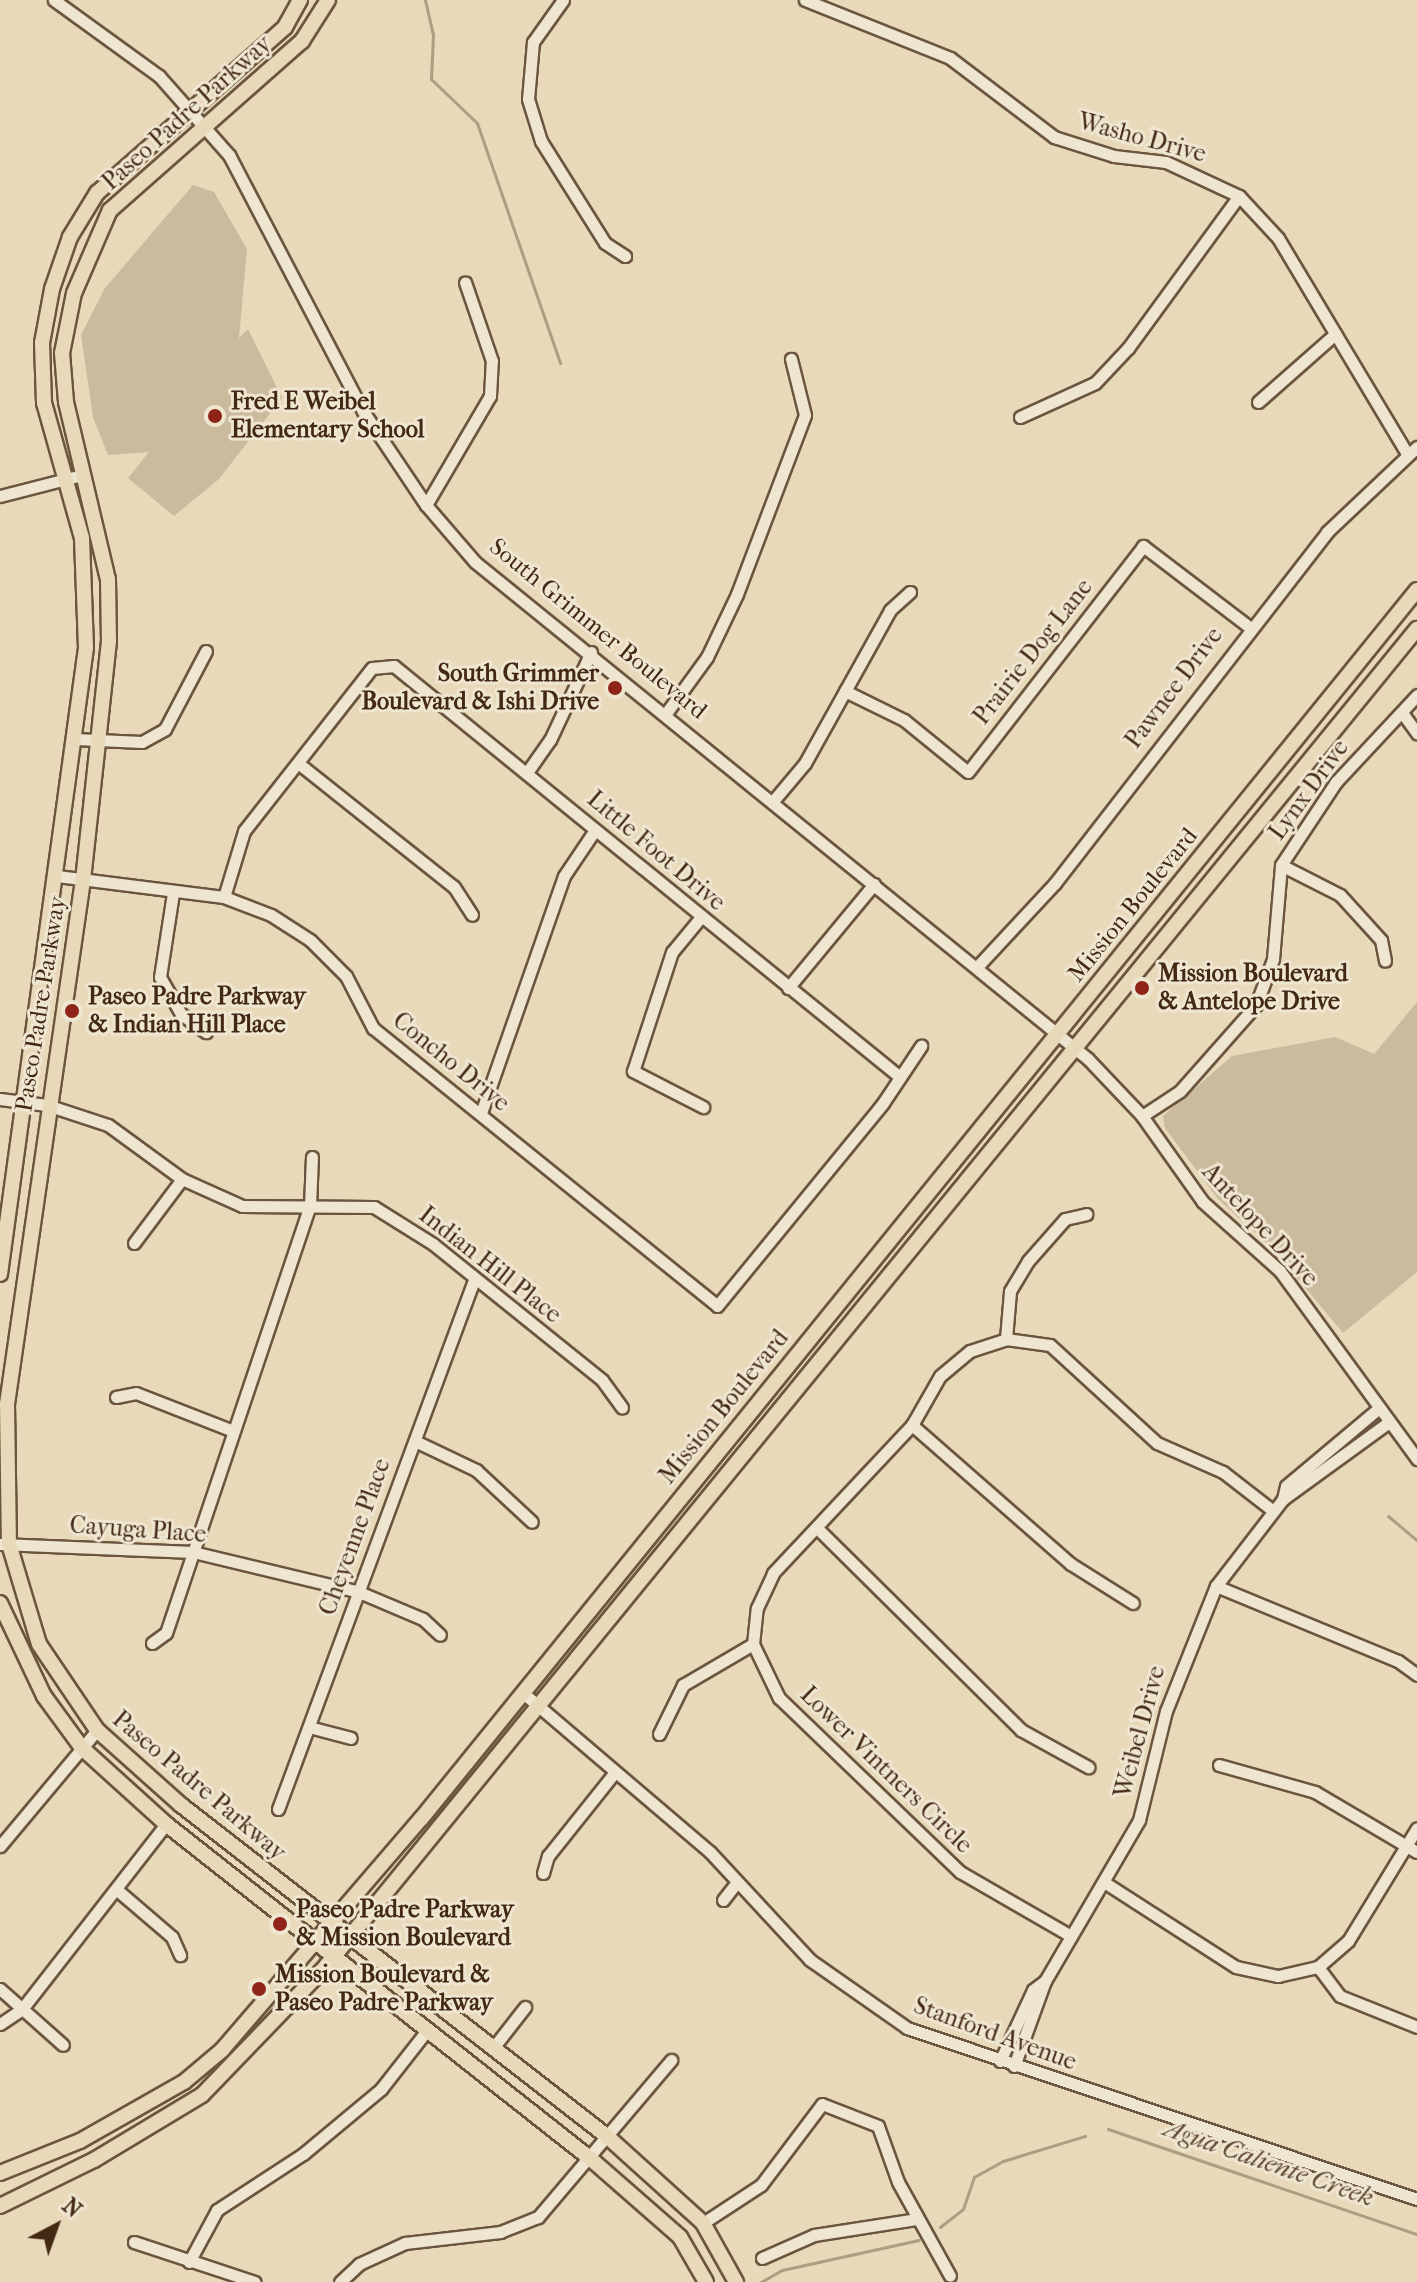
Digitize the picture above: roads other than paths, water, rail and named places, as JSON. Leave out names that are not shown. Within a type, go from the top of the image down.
[{"type":"main road","name":"Paseo Padre Parkway","points":[[0,1274],[75,739],[88,594],[82,538],[44,403],[42,343],[52,289],[70,237],[97,193],[285,27],[300,0]]},
{"type":"main road","name":"Paseo Padre Parkway","points":[[328,0],[302,41],[203,124],[110,210],[88,250],[62,353],[82,475],[110,602],[100,742],[83,880],[47,1105],[7,1404],[4,1544],[39,1644],[97,1730],[350,1938],[609,2138],[703,2223],[736,2282]]},
{"type":"main road","name":"Mission Boulevard","points":[[0,2173],[80,2141],[184,2082],[222,2050],[333,1924],[1417,590]]},
{"type":"main road","name":"Mission Boulevard","points":[[0,2206],[94,2160],[202,2095],[335,1956],[541,1709],[1073,1048],[1417,629]]},
{"type":"main road","name":"Paseo Padre Parkway","points":[[0,1603],[44,1696],[82,1748],[166,1824],[592,2160],[680,2237],[706,2282]]},
{"type":"street","name":"South Grimmer Boulevard","points":[[54,0],[137,57],[191,109],[246,180],[363,411],[426,505],[475,562],[667,712],[1056,1034]]},
{"type":"street","points":[[563,0],[533,42],[528,99],[541,141],[605,243],[625,256]]},
{"type":"street","name":"Washo Drive","points":[[805,0],[950,58],[1054,137],[1114,156],[1166,162],[1239,196],[1278,238],[1335,334],[1413,451]]},
{"type":"street","points":[[1020,417],[1095,383],[1128,348],[1239,196]]},
{"type":"street","points":[[426,505],[490,396],[492,361],[465,282]]},
{"type":"street","points":[[1258,402],[1335,334]]},
{"type":"street","points":[[667,712],[707,657],[737,594],[805,415],[791,359]]},
{"type":"street","name":"Pawnee Drive","points":[[977,967],[1055,883],[1248,626],[1327,532],[1413,451]]},
{"type":"street","points":[[0,496],[82,475]]},
{"type":"street","name":"Prairie Dog Lane","points":[[845,691],[904,720],[968,772],[1143,546],[1248,626]]},
{"type":"street","points":[[774,800],[805,763],[890,610],[910,592]]},
{"type":"street","points":[[75,739],[142,742],[165,729],[206,651]]},
{"type":"street","points":[[528,771],[550,740],[591,652]]},
{"type":"street","name":"Little Foot Drive","points":[[298,763],[382,663],[394,666],[528,771],[595,830],[900,1077]]},
{"type":"street","name":"Lynx Drive","points":[[1142,1116],[1180,1091],[1256,1005],[1273,959],[1281,865],[1336,782],[1403,714],[1417,695]]},
{"type":"street","points":[[1403,714],[1417,733]]},
{"type":"street","points":[[224,897],[244,831],[298,763],[454,887],[472,915]]},
{"type":"street","points":[[481,1113],[564,876],[595,830]]},
{"type":"street","points":[[1281,865],[1340,895],[1381,940],[1385,961]]},
{"type":"street","name":"Concho Drive","points":[[57,876],[224,897],[271,915],[310,940],[346,976],[373,1028],[717,1306],[900,1077]]},
{"type":"street","points":[[788,988],[874,884]]},
{"type":"street","points":[[173,893],[160,977],[166,995],[206,1032]]},
{"type":"street","points":[[701,917],[672,952],[633,1071],[703,1107]]},
{"type":"street","name":"Antelope Drive","points":[[1056,1034],[1142,1116],[1203,1202],[1280,1271],[1417,1459]]},
{"type":"street","points":[[900,1077],[921,1046]]},
{"type":"street","name":"Indian Hill Place","points":[[0,1099],[47,1105],[108,1125],[182,1179],[242,1206],[374,1207],[433,1244],[602,1380],[622,1408]]},
{"type":"street","points":[[152,1643],[166,1633],[231,1430],[310,1206],[312,1157]]},
{"type":"street","points":[[134,1243],[182,1179]]},
{"type":"street","points":[[1006,1339],[1010,1291],[1028,1261],[1065,1219],[1086,1214]]},
{"type":"street","name":"Cheyenne Place","points":[[278,1809],[474,1280]]},
{"type":"street","points":[[659,1734],[683,1685],[753,1644],[757,1608],[773,1573],[912,1425],[940,1376],[970,1351],[1006,1339],[1050,1345],[1157,1443],[1223,1472],[1272,1510]]},
{"type":"street","points":[[116,1397],[136,1393],[231,1430]]},
{"type":"street","name":"Weibel Drive","points":[[1283,1499],[1286,1486],[1379,1408]]},
{"type":"street","name":"Weibel Drive","points":[[1014,2066],[1045,1981],[1107,1884],[1139,1820],[1166,1711],[1216,1586],[1283,1499],[1389,1422]]},
{"type":"street","points":[[912,1425],[1071,1564],[1133,1603]]},
{"type":"street","points":[[415,1441],[476,1470],[532,1522]]},
{"type":"street","points":[[817,1528],[1021,1730],[1088,1767]]},
{"type":"street","name":"Cayuga Place","points":[[4,1544],[193,1552],[359,1592],[423,1619],[440,1635]]},
{"type":"street","points":[[1216,1586],[1398,1661],[1417,1675]]},
{"type":"street","name":"Lower Vintners Circle","points":[[753,1644],[779,1698],[914,1832],[960,1872],[1071,1936]]},
{"type":"street","name":"Stanford Avenue","points":[[522,1692],[737,1882],[810,1960],[844,1987],[907,2028],[1417,2199]]},
{"type":"street","points":[[309,1727],[351,1738]]},
{"type":"street","points":[[0,1846],[97,1730]]},
{"type":"street","points":[[1219,1765],[1315,1792],[1412,1849]]},
{"type":"street","points":[[543,1873],[548,1856],[615,1772]]},
{"type":"street","points":[[0,2024],[22,2009],[166,1824]]},
{"type":"street","points":[[1107,1884],[1236,1967],[1278,1976],[1318,1967],[1348,1941],[1412,1849],[1417,1828]]},
{"type":"street","points":[[723,1900],[737,1882]]},
{"type":"street","points":[[116,1889],[172,1937],[180,1955]]},
{"type":"street","points":[[1318,1967],[1340,1996],[1417,2027]]},
{"type":"street","name":"Weibel Drive","points":[[1000,2061],[1033,1990],[1045,1981]]},
{"type":"street","points":[[0,1989],[63,2045]]},
{"type":"street","points":[[493,2048],[525,2007]]},
{"type":"street","points":[[189,2262],[217,2210],[303,2154],[381,2089],[428,2029]]},
{"type":"street","points":[[340,2282],[359,2264],[405,2243],[500,2232],[538,2217],[592,2160],[671,2060]]},
{"type":"street","points":[[703,2223],[761,2185],[822,2104],[878,2126],[916,2219],[950,2276]]},
{"type":"street","points":[[762,2258],[814,2235],[916,2219]]},
{"type":"street","points":[[134,2242],[255,2282]]},
{"type":"waterway","points":[[425,0],[433,35],[431,79],[477,123],[560,363]]},
{"type":"waterway","points":[[1388,1516],[1417,1540]]},
{"type":"waterway","name":"Agua Caliente Creek","points":[[1108,2129],[1417,2234]]},
{"type":"waterway","name":"Agua Caliente Creek","points":[[940,2227],[963,2209],[974,2177],[1003,2161],[1085,2136]]},
{"type":"waterway","name":"Agua Caliente Creek","points":[[761,2282],[782,2270],[919,2240]]},
{"type":"place","name":"Fred E Weibel Elementary School","points":[[215,416]]},
{"type":"place","name":"South Grimmer Boulevard & Ishi Drive","points":[[615,688]]},
{"type":"place","name":"Mission Boulevard & Antelope Drive","points":[[1142,988]]},
{"type":"place","name":"Paseo Padre Parkway & Indian Hill Place","points":[[72,1011]]},
{"type":"place","name":"Paseo Padre Parkway & Mission Boulevard","points":[[280,1924]]},
{"type":"place","name":"Mission Boulevard & Paseo Padre Parkway","points":[[259,1989]]}]
